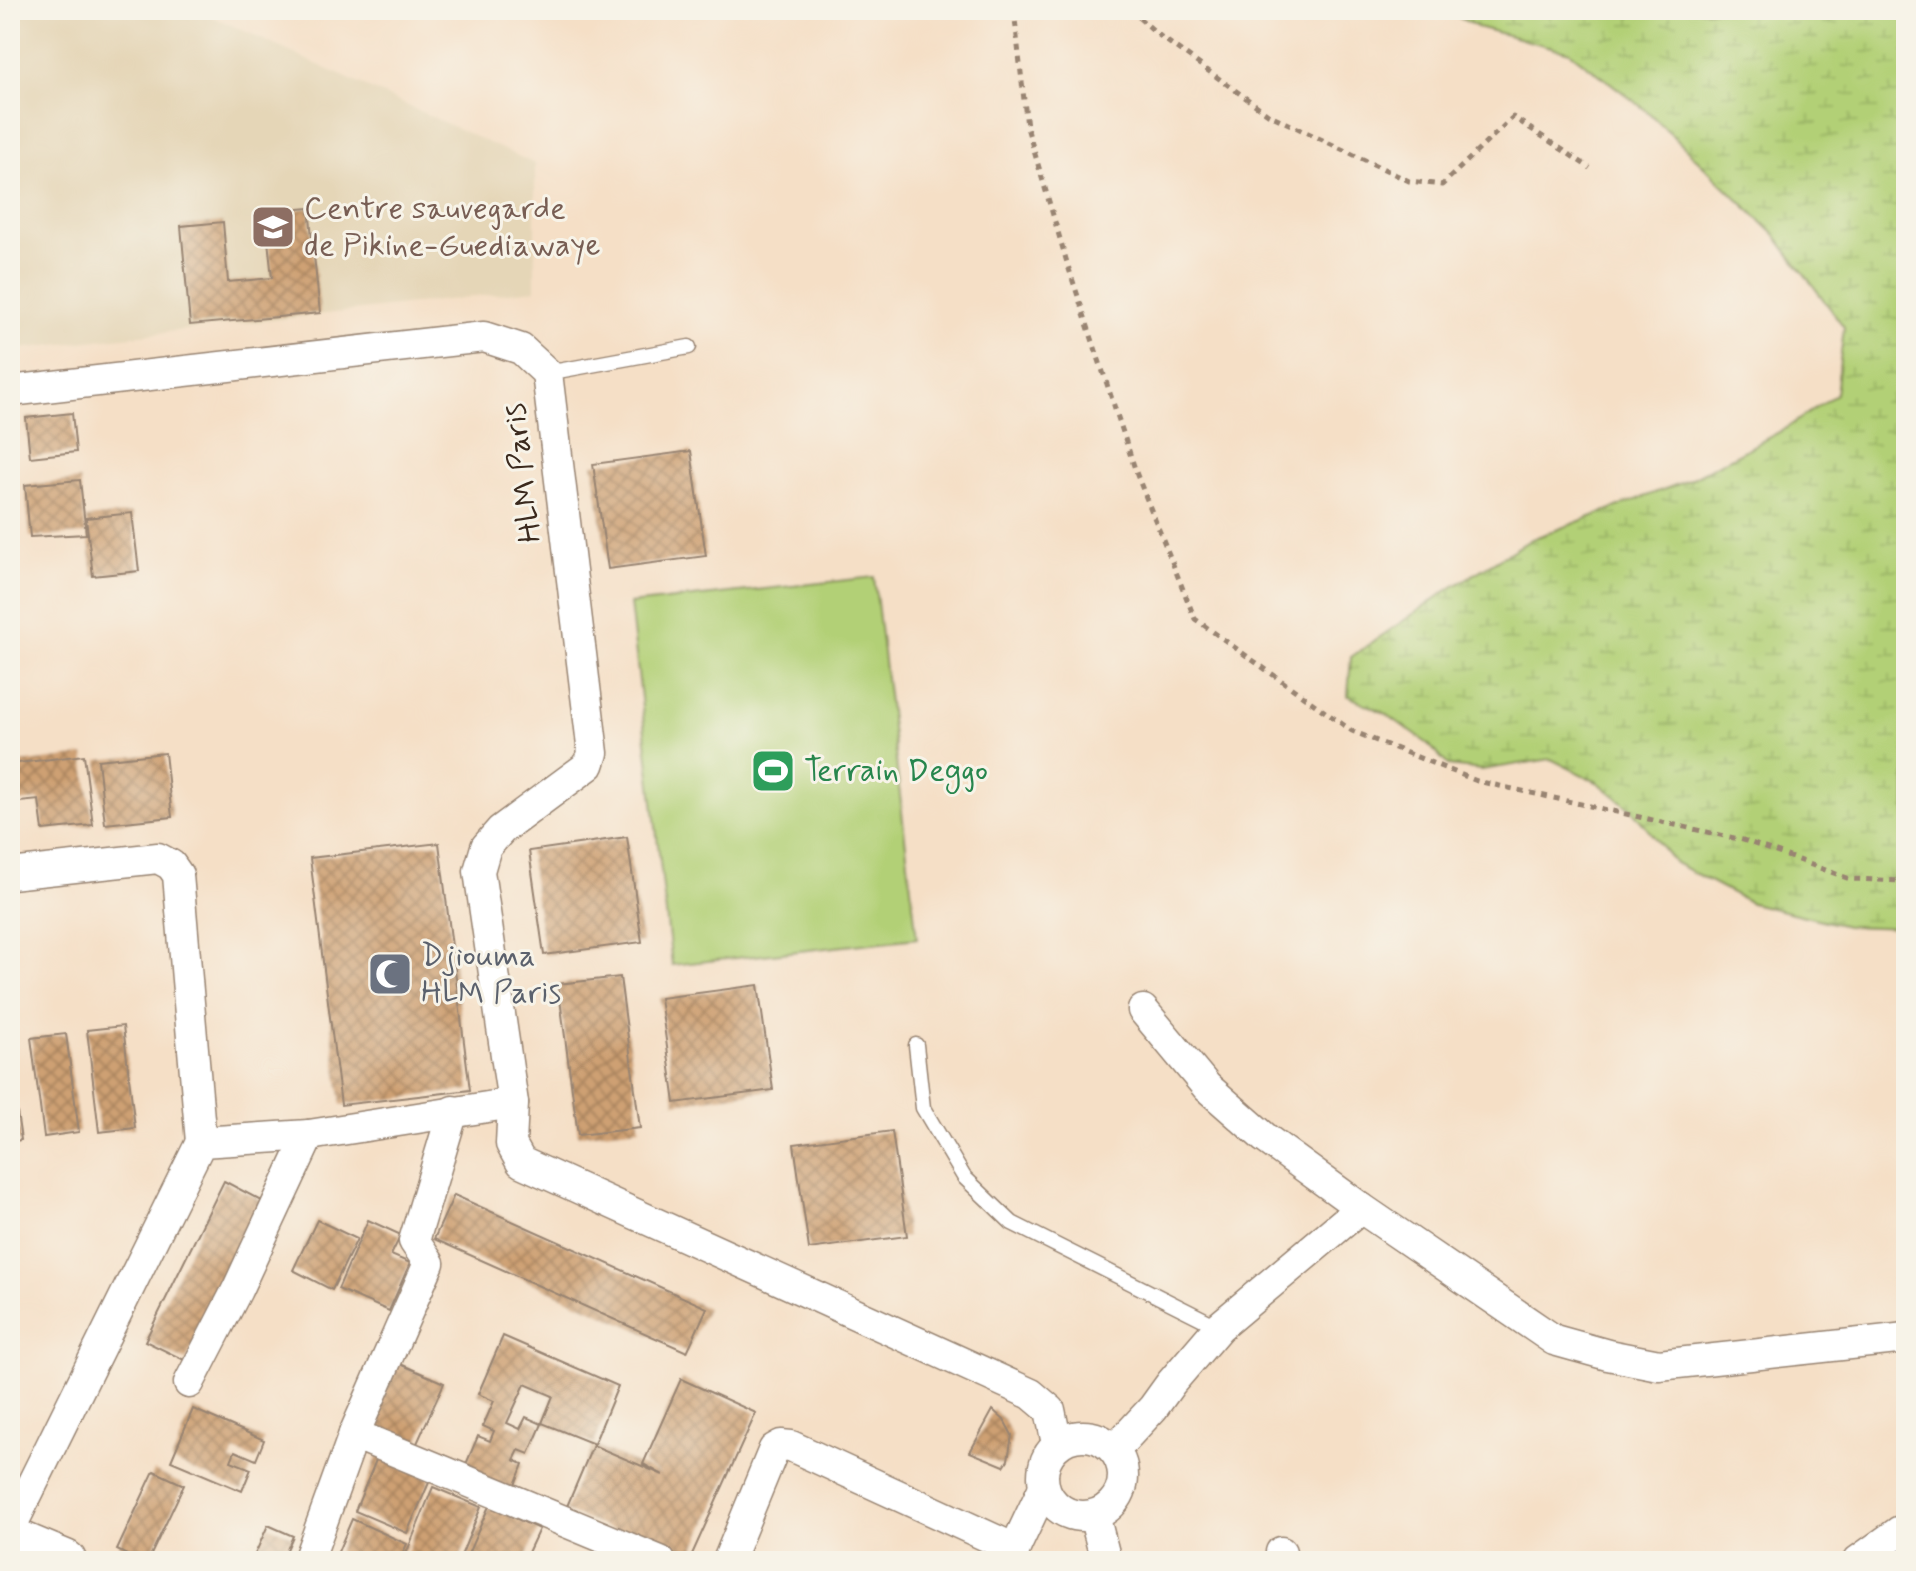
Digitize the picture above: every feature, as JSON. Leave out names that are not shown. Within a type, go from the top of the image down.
[{"type":"main road","points":[[10,1538],[65,1561]]},
{"type":"street","name":"HLM Paris","points":[[10,391],[484,337],[521,349],[547,373],[593,753],[589,765],[501,830],[486,847],[479,871],[513,1103]]},
{"type":"street","points":[[10,874],[158,858],[171,865],[178,875],[201,1142],[10,1529]]},
{"type":"street","points":[[1143,1010],[1207,1087],[1265,1138],[1554,1340],[1659,1365],[1906,1338]]},
{"type":"street","points":[[201,1142],[309,1135],[513,1103],[511,1144],[521,1162],[1031,1394],[1050,1410],[1057,1444]]},
{"type":"street","points":[[308,1561],[354,1434],[429,1263],[414,1241],[453,1111]]},
{"type":"street","points":[[189,1383],[237,1290],[309,1135]]},
{"type":"street","points":[[1114,1450],[1219,1327],[1361,1208]]},
{"type":"street","points":[[354,1434],[660,1561]]},
{"type":"street","points":[[1087,1436],[1102,1440],[1114,1450],[1123,1480],[1118,1495],[1108,1508],[1094,1515],[1078,1516],[1063,1511],[1051,1501],[1044,1487],[1042,1471],[1047,1456],[1057,1444],[1072,1437],[1087,1436]]},
{"type":"street","points":[[728,1561],[774,1449],[781,1445],[791,1446],[1012,1555],[1044,1487]]},
{"type":"street","points":[[1094,1515],[1106,1561]]},
{"type":"street","points":[[1858,1561],[1900,1531]]},
{"type":"lane","points":[[547,373],[689,347]]},
{"type":"lane","points":[[916,1045],[923,1108],[964,1177],[1012,1223],[1219,1327]]},
{"type":"path","points":[[1014,10],[1027,127],[1068,266],[1137,475],[1195,619],[1352,731],[1477,781],[1743,840],[1850,879],[1906,881]]},
{"type":"path","points":[[1130,10],[1160,36],[1268,114],[1409,181],[1442,185],[1513,117],[1590,168]]},
{"type":"shaded area","name":"Centre sauvegarde de Pikine-Guediawaye","points":[[10,10],[198,10],[535,164],[535,290],[10,350]]},
{"type":"green space","points":[[1445,10],[1906,10],[1906,928],[1846,926],[1751,903],[1675,863],[1633,811],[1599,783],[1551,759],[1481,770],[1449,766],[1428,744],[1385,713],[1348,696],[1351,657],[1451,588],[1532,539],[1689,480],[1785,429],[1836,394],[1844,327],[1775,235],[1647,111],[1570,52],[1477,27]]},
{"type":"green space","name":"Terrain Deggo","points":[[874,577],[917,938],[672,965],[630,604]]},
{"type":"building","points":[[309,208],[320,313],[190,325],[181,226],[223,222],[228,282],[272,278],[265,212]]},
{"type":"building","points":[[72,413],[76,452],[30,457],[26,418]]},
{"type":"building","points":[[691,451],[706,556],[608,569],[593,464]]},
{"type":"building","points":[[80,480],[86,534],[30,537],[25,485]]},
{"type":"building","points":[[132,513],[139,571],[93,576],[86,518]]},
{"type":"building","points":[[165,753],[172,817],[105,824],[98,760]]},
{"type":"building","points":[[84,755],[93,825],[43,830],[39,800],[10,803],[10,764]]},
{"type":"building","points":[[12,810],[16,838],[10,838]]},
{"type":"building","points":[[627,837],[642,942],[544,955],[529,851]]},
{"type":"building","name":"Djiouma HLM Paris","points":[[439,843],[470,1090],[341,1105],[310,858]]},
{"type":"building","points":[[620,977],[640,1128],[578,1135],[558,984]]},
{"type":"building","points":[[758,985],[773,1090],[675,1103],[660,998]]},
{"type":"building","points":[[123,1026],[135,1128],[99,1132],[87,1030]]},
{"type":"building","points":[[66,1034],[79,1132],[44,1137],[31,1038]]},
{"type":"building","points":[[10,1065],[21,1140],[10,1142]]},
{"type":"building","points":[[892,1131],[907,1236],[809,1249],[794,1144]]},
{"type":"building","points":[[224,1181],[264,1202],[186,1361],[145,1341]]},
{"type":"building","points":[[454,1195],[707,1308],[687,1352],[434,1239]]},
{"type":"building","points":[[317,1220],[357,1239],[332,1290],[293,1270]]},
{"type":"building","points":[[368,1220],[401,1235],[391,1255],[410,1263],[389,1311],[338,1289]]},
{"type":"building","points":[[503,1336],[618,1386],[594,1444],[542,1423],[553,1396],[525,1384],[507,1423],[520,1429],[526,1417],[542,1424],[529,1454],[519,1450],[514,1460],[523,1464],[513,1490],[464,1469],[478,1436],[490,1441],[494,1431],[483,1426],[494,1401],[478,1394]]},
{"type":"building","points":[[398,1363],[444,1383],[415,1448],[370,1428]]},
{"type":"building","points":[[681,1379],[756,1413],[689,1561],[565,1511],[593,1445],[663,1475],[643,1464]]},
{"type":"building","points":[[193,1409],[264,1440],[256,1460],[235,1451],[231,1461],[251,1469],[242,1491],[171,1461]]},
{"type":"building","points":[[993,1410],[1004,1420],[1012,1435],[1004,1466],[970,1452]]},
{"type":"building","points":[[378,1455],[431,1478],[407,1533],[355,1511]]},
{"type":"building","points":[[154,1471],[184,1485],[148,1561],[139,1561],[117,1550]]},
{"type":"building","points":[[433,1487],[481,1507],[459,1561],[422,1561],[406,1554]]},
{"type":"building","points":[[489,1506],[539,1529],[524,1561],[465,1561]]},
{"type":"building","points":[[352,1519],[407,1544],[399,1561],[334,1561]]},
{"type":"building","points":[[268,1525],[293,1536],[282,1561],[252,1561]]},
{"type":"building","points":[[598,1546],[632,1561],[591,1561]]},
{"type":"place","name":"Centre sauvegarde de Pikine-Guediawaye","points":[[273,227]]},
{"type":"place","name":"Terrain Deggo","points":[[773,771]]},
{"type":"place","name":"Djiouma HLM Paris","points":[[390,974]]}]
